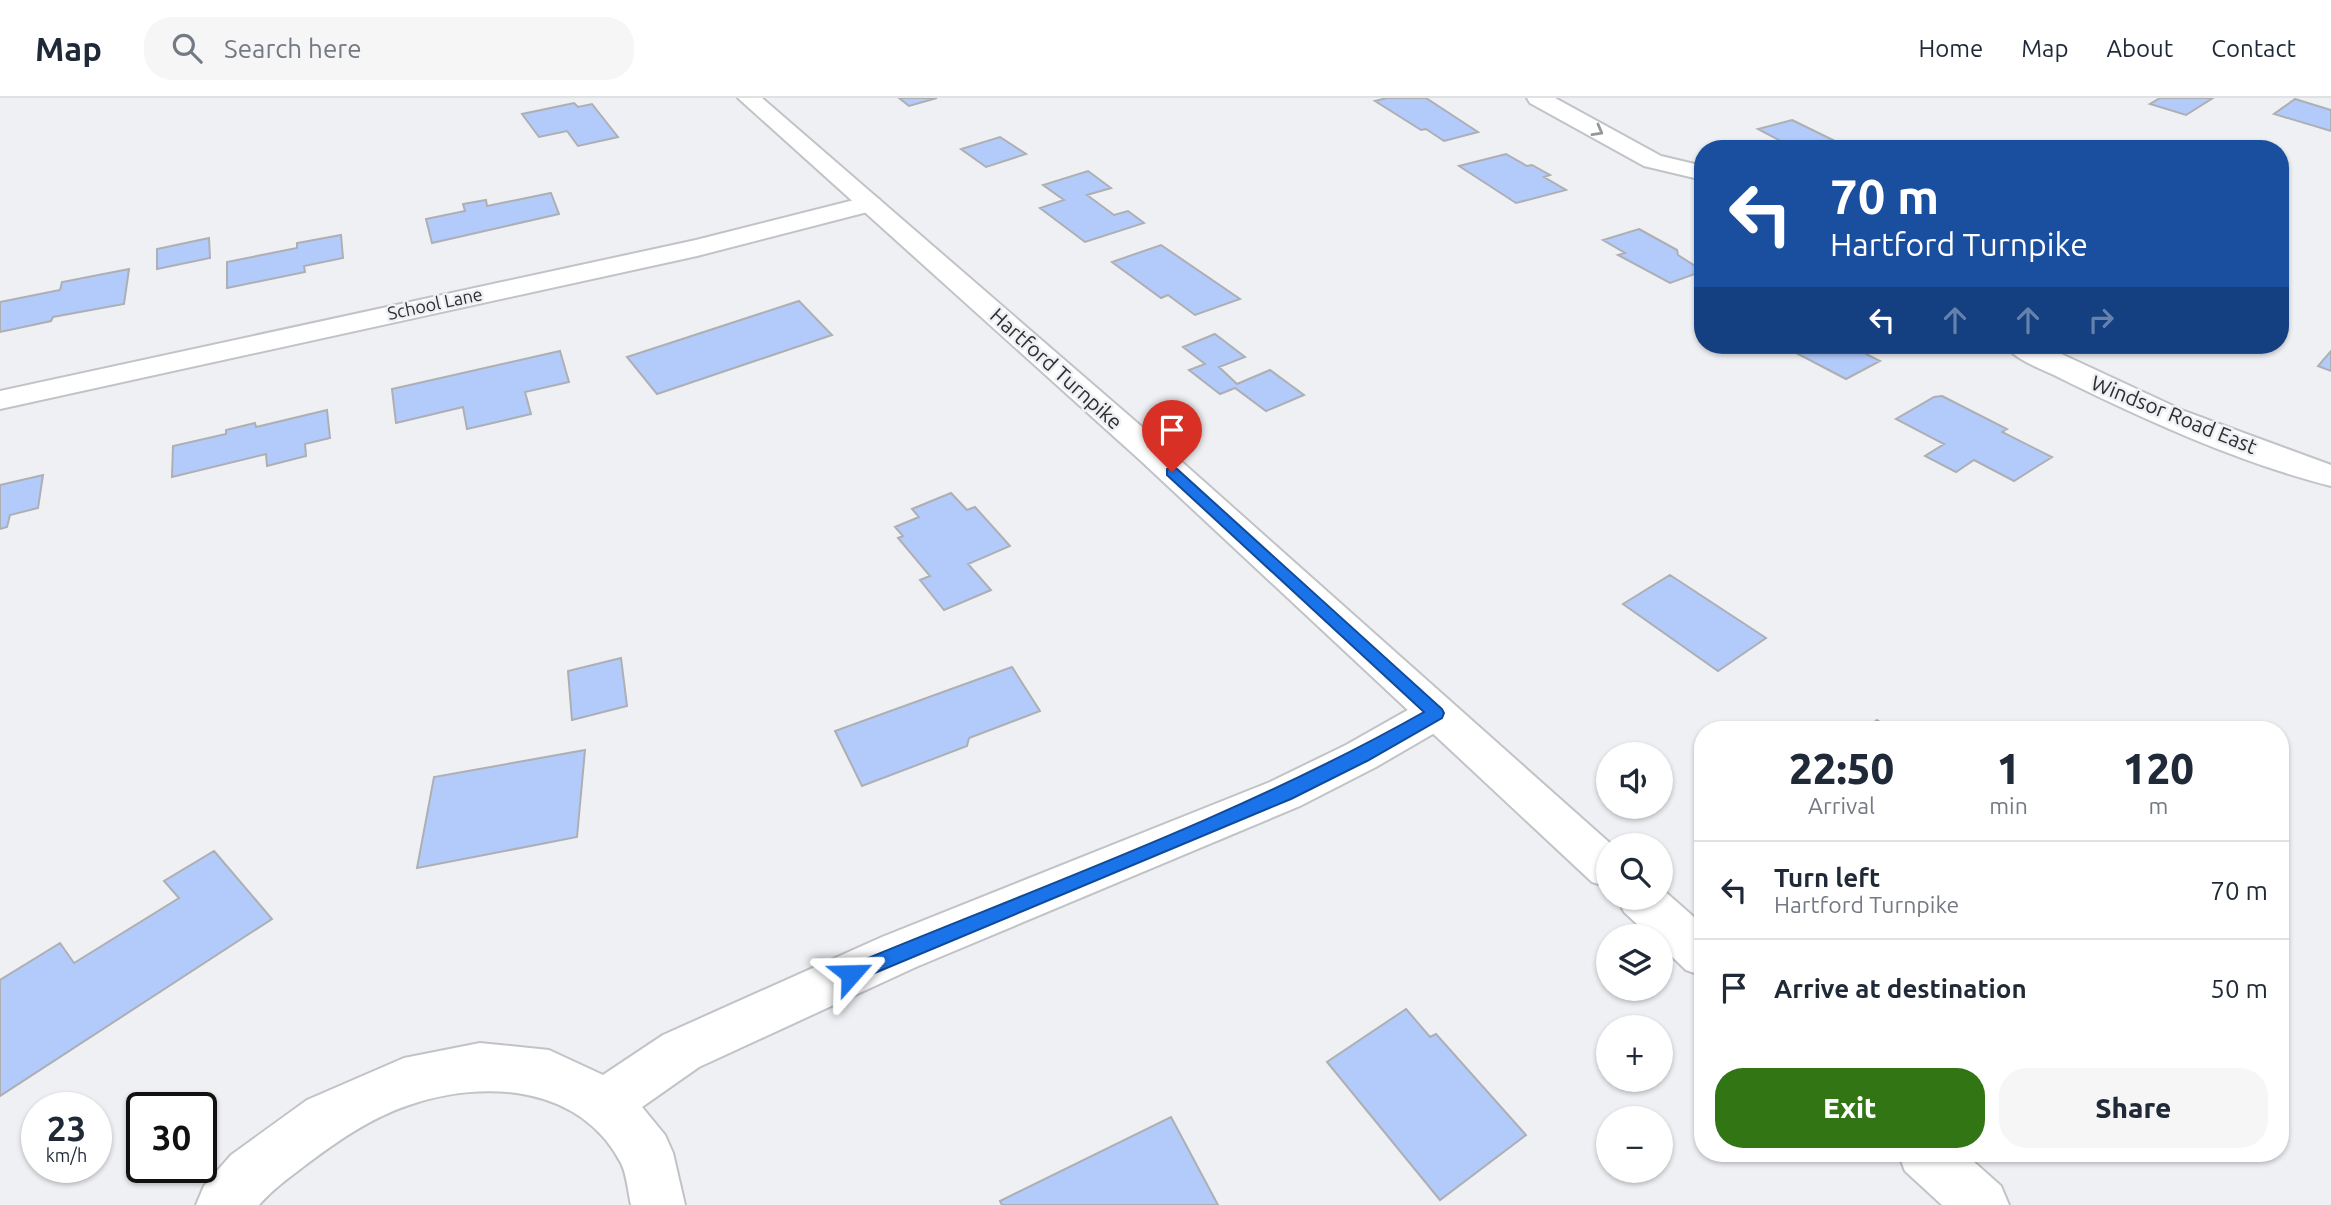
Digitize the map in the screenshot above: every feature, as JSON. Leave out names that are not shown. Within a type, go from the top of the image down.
[{"type":"street","name":"Hartford Turnpike","points":[[750,98],[1152,453],[1596,858]]},
{"type":"street","points":[[1538,98],[1653,161],[1694,170]]},
{"type":"street","points":[[1672,143],[1684,149],[1694,161]]},
{"type":"street","name":"School Lane","points":[[0,400],[696,248],[870,204]]},
{"type":"street","name":"Windsor Road East","points":[[2037,354],[2084,379],[2184,423],[2331,475]]},
{"type":"street","points":[[606,1102],[681,1051],[899,952],[1285,794],[1361,756],[1436,713]]},
{"type":"street","points":[[1653,910],[1694,947]]},
{"type":"street","points":[[223,1205],[250,1174],[325,1118],[404,1082],[480,1067],[550,1074],[606,1102],[646,1153],[659,1205]]},
{"type":"street","points":[[1934,1162],[1982,1205]]},
{"type":"building","points":[[899,98],[937,98],[909,106]]},
{"type":"building","points":[[1387,98],[1426,98],[1478,132],[1444,141],[1375,101]]},
{"type":"building","points":[[2160,98],[2213,98],[2186,115],[2150,104]]},
{"type":"building","points":[[2295,99],[2331,110],[2331,131],[2274,114]]},
{"type":"building","points":[[574,103],[578,107],[592,104],[618,137],[578,146],[567,131],[539,137],[522,114]]},
{"type":"building","points":[[1792,120],[1833,140],[1779,140],[1758,129]]},
{"type":"building","points":[[1000,137],[1026,154],[986,167],[961,149]]},
{"type":"building","points":[[1506,154],[1550,175],[1544,177],[1566,190],[1516,203],[1459,166]]},
{"type":"building","points":[[1088,171],[1111,188],[1087,195],[1114,215],[1128,211],[1144,223],[1085,242],[1040,208],[1064,200],[1043,185]]},
{"type":"building","points":[[551,193],[559,214],[432,243],[426,219],[465,211],[463,204],[486,200],[487,206]]},
{"type":"building","points":[[1639,229],[1677,250],[1678,255],[1694,265],[1694,274],[1670,283],[1618,255],[1625,253],[1603,240]]},
{"type":"building","points":[[341,235],[343,258],[304,266],[305,272],[227,288],[227,262],[297,248],[297,243]]},
{"type":"building","points":[[209,238],[210,258],[157,269],[157,249]]},
{"type":"building","points":[[1161,245],[1240,299],[1195,315],[1168,295],[1161,298],[1112,262]]},
{"type":"building","points":[[129,269],[124,304],[53,317],[51,321],[0,332],[0,302],[60,290],[62,282]]},
{"type":"building","points":[[799,301],[832,335],[657,394],[627,357]]},
{"type":"building","points":[[1215,334],[1245,357],[1219,367],[1237,384],[1270,370],[1304,395],[1266,411],[1235,388],[1220,394],[1189,370],[1205,364],[1183,347]]},
{"type":"building","points":[[560,351],[569,382],[525,392],[531,414],[467,429],[463,407],[396,423],[392,389]]},
{"type":"building","points":[[2331,351],[2331,371],[2318,366]]},
{"type":"building","points":[[1798,354],[1866,354],[1880,361],[1846,379]]},
{"type":"building","points":[[1942,396],[2007,429],[2002,432],[2052,457],[2014,481],[1974,460],[1956,472],[1925,456],[1944,444],[1896,419],[1934,397]]},
{"type":"building","points":[[327,410],[330,438],[305,444],[306,456],[267,466],[266,454],[172,477],[173,446],[226,434],[226,430],[255,423],[256,427]]},
{"type":"building","points":[[43,475],[38,508],[10,515],[7,527],[0,529],[0,485]]},
{"type":"building","points":[[951,493],[967,510],[975,507],[1010,546],[968,564],[991,590],[944,610],[920,580],[930,576],[898,538],[903,536],[895,527],[919,517],[912,509]]},
{"type":"building","points":[[1670,575],[1766,638],[1718,671],[1623,604]]},
{"type":"building","points":[[621,658],[627,706],[572,720],[568,671]]},
{"type":"building","points":[[1012,667],[1040,711],[969,738],[967,746],[862,786],[835,731]]},
{"type":"building","points":[[585,750],[577,837],[417,868],[434,777]]},
{"type":"building","points":[[214,851],[272,919],[0,1096],[0,980],[60,943],[74,963],[179,898],[164,881]]},
{"type":"building","points":[[1406,1009],[1430,1037],[1436,1034],[1526,1135],[1440,1200],[1327,1062]]},
{"type":"building","points":[[1171,1117],[1218,1205],[1002,1205],[1000,1201]]},
{"type":"route","points":[[851,974],[1285,794],[1361,756],[1436,713],[1172,472]]}]
